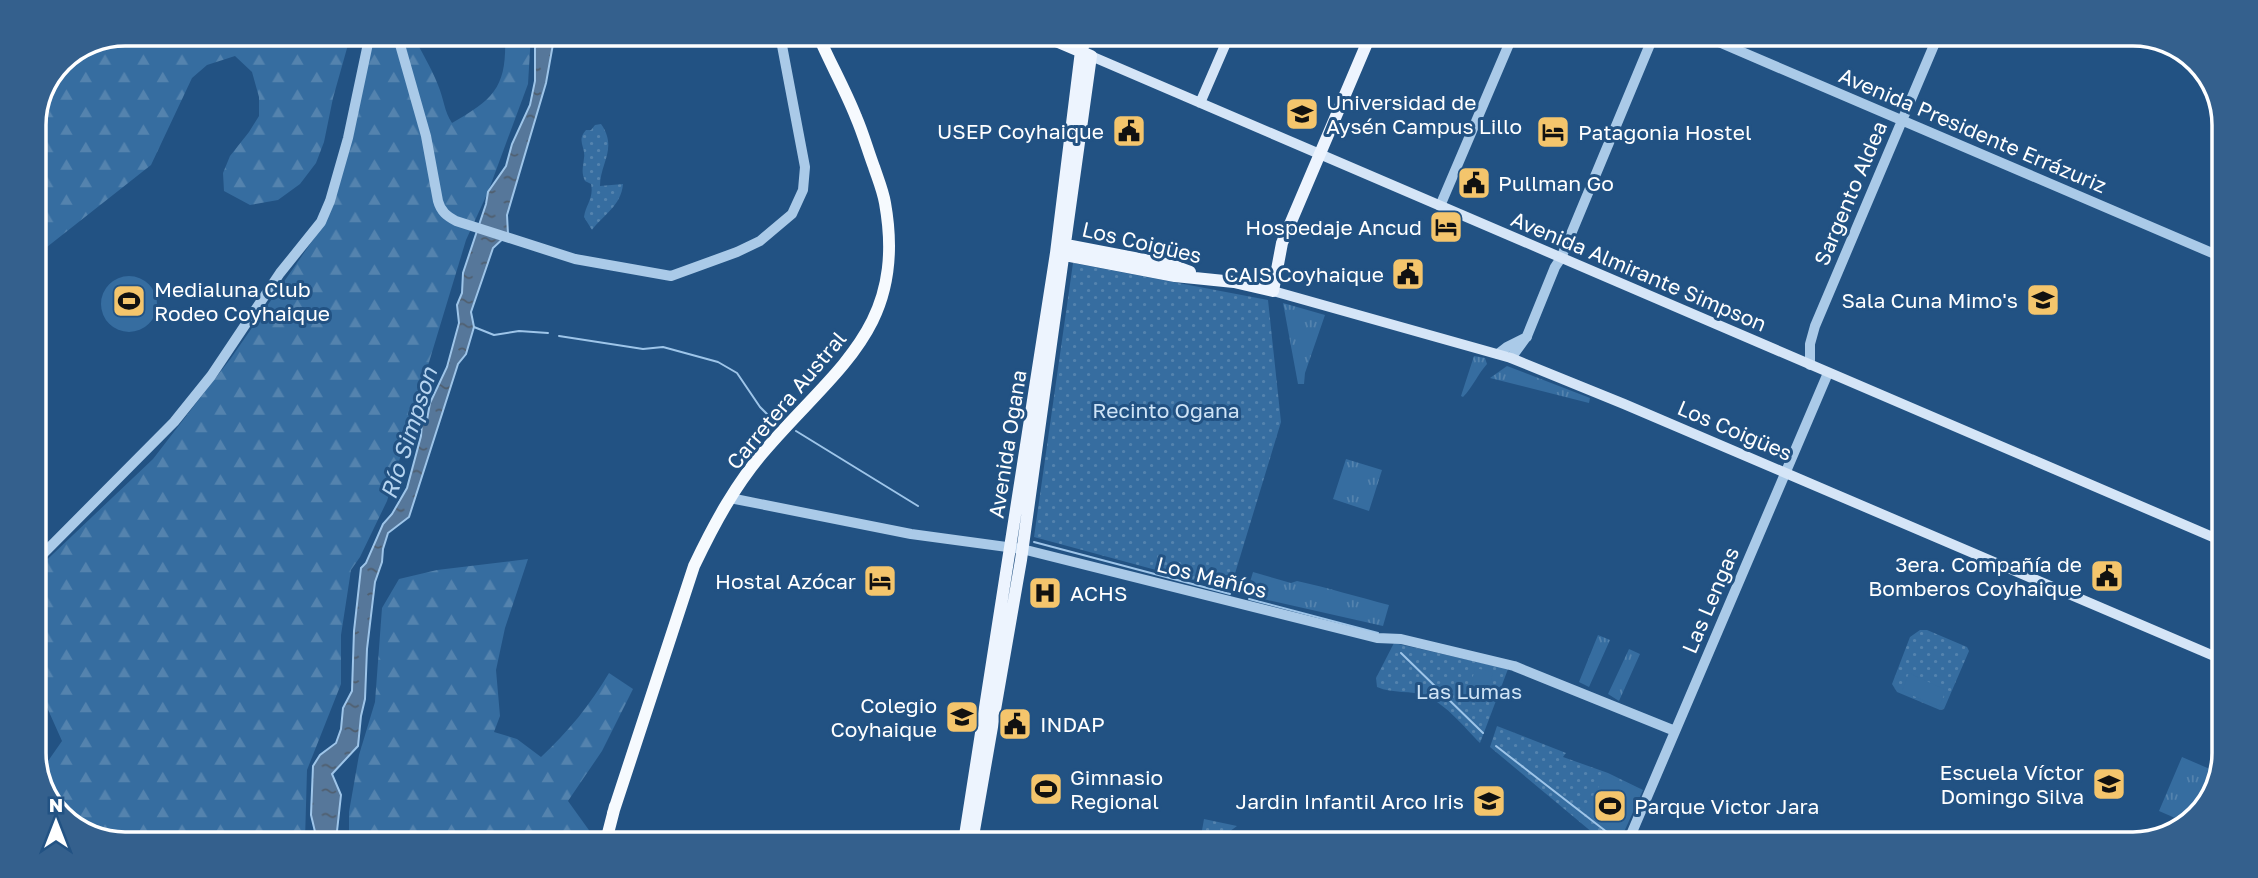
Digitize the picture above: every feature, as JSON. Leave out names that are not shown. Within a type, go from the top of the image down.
[{"type":"highway","name":"Carretera Austral","points":[[608,832],[640,719],[661,666],[694,566],[730,498],[765,450],[846,362],[871,326],[884,296],[889,261],[885,200],[856,117],[823,46]]},
{"type":"main road","name":"Avenida Almirante Simpson","points":[[1066,46],[2212,537]]},
{"type":"main road","name":"Avenida Ogana","points":[[973,832],[1063,248],[1086,46]]},
{"type":"main road","points":[[1200,103],[1225,46]]},
{"type":"main road","points":[[1273,292],[1282,243],[1366,46]]},
{"type":"main road","name":"Los Coigües","points":[[1063,248],[1171,265],[1511,358],[2212,655]]},
{"type":"main road","name":"Avenida Ogana","points":[[966,832],[1016,548]]},
{"type":"street","points":[[46,551],[174,422],[211,376],[274,281],[321,222],[344,151],[367,46]]},
{"type":"street","points":[[400,46],[426,136],[440,207],[447,216],[516,242],[575,259],[671,276],[760,241],[792,214],[803,190],[805,167],[782,46]]},
{"type":"street","points":[[1440,206],[1508,46]]},
{"type":"street","points":[[1511,358],[1527,337],[1649,46]]},
{"type":"street","name":"Avenida Presidente Errázuriz","points":[[1728,46],[2212,253]]},
{"type":"street","name":"Sargento Aldea","points":[[1810,365],[1810,344],[1815,326],[1933,46]]},
{"type":"street","points":[[1498,355],[1527,337]]},
{"type":"street","name":"Las Lengas","points":[[1633,832],[1828,373]]},
{"type":"street","name":"Los Mañíos","points":[[730,498],[911,534],[1016,548],[1377,638],[1401,639],[1514,666],[1675,730]]},
{"type":"green space","points":[[124,46],[348,46],[324,142],[316,163],[300,184],[278,200],[250,205],[224,191],[223,173],[230,156],[259,116],[259,97],[252,72],[235,56],[207,65],[192,78],[151,165],[46,248],[47,109],[59,80],[80,59],[94,51]]},
{"type":"green space","points":[[372,46],[419,46],[438,85],[452,123],[479,106],[496,89],[504,66],[505,46],[530,46],[528,84],[488,192],[466,240],[387,501],[351,570],[341,635],[341,684],[307,770],[305,832],[114,832],[99,828],[91,825],[91,787],[53,787],[48,774],[47,763],[62,741],[46,705],[46,561],[153,459],[231,358],[324,224],[342,170]]},
{"type":"green space","points":[[601,124],[606,133],[608,148],[600,186],[623,184],[615,204],[592,230],[584,217],[592,189],[583,175],[582,137],[586,130]]},
{"type":"green space","name":"Recinto Ogana","points":[[1073,263],[1268,300],[1281,422],[1230,590],[1034,537]]},
{"type":"green space","name":"Medialuna Club Rodeo Coyhaique","points":[[129,276],[140,278],[149,284],[155,293],[155,315],[149,324],[140,330],[129,332],[118,330],[109,324],[103,315],[101,304],[103,293],[109,284],[118,278]]},
{"type":"green space","points":[[1283,303],[1325,315],[1305,373],[1304,384],[1298,384]]},
{"type":"green space","points":[[1474,356],[1485,358],[1487,364],[1463,397],[1461,396]]},
{"type":"green space","points":[[1507,366],[1590,398],[1589,403],[1490,378]]},
{"type":"green space","points":[[1346,459],[1382,470],[1369,511],[1333,499]]},
{"type":"green space","points":[[528,559],[505,628],[496,670],[500,716],[494,732],[517,739],[541,757],[578,718],[609,673],[633,689],[602,751],[568,801],[590,832],[349,832],[349,812],[359,755],[375,702],[382,608],[399,579],[437,570]]},
{"type":"green space","points":[[1253,572],[1389,605],[1383,626],[1246,595]]},
{"type":"green space","points":[[1920,630],[1927,630],[1967,647],[1969,651],[1944,709],[1940,710],[1897,692],[1892,684],[1910,637]]},
{"type":"green space","points":[[1598,635],[1610,640],[1589,687],[1579,682]]},
{"type":"green space","name":"Las Lumas","points":[[1394,643],[1508,669],[1480,743],[1434,700],[1420,694],[1377,687],[1376,678]]},
{"type":"green space","points":[[1629,649],[1640,654],[1619,701],[1608,694]]},
{"type":"green space","points":[[1475,668],[1493,672],[1485,706],[1467,701]]},
{"type":"green space","points":[[1909,673],[1946,690],[1939,707],[1902,691]]},
{"type":"green space","name":"Parque Victor Jara","points":[[1497,726],[1566,753],[1563,757],[1608,773],[1643,790],[1624,832],[1592,832],[1490,747]]},
{"type":"green space","points":[[2182,757],[2211,769],[2202,793],[2186,813],[2178,819],[2159,811]]},
{"type":"green space","name":"Parque Victor Jara","points":[[1607,775],[1641,790],[1623,832],[1615,832],[1584,808]]},
{"type":"green space","points":[[1204,819],[1237,826],[1229,832],[1202,832]]},
{"type":"water","name":"Río Simpson","points":[[553,46],[546,83],[507,215],[508,234],[493,248],[471,312],[474,327],[466,354],[458,364],[409,517],[388,533],[375,582],[367,649],[365,699],[358,746],[332,774],[341,795],[337,832],[315,832],[311,815],[313,766],[320,755],[336,743],[341,729],[343,708],[352,691],[354,631],[361,568],[366,563],[383,524],[407,488],[422,423],[427,420],[430,403],[447,367],[459,323],[457,305],[462,293],[463,273],[488,192],[506,166],[512,144],[530,105],[535,81],[535,48]]},
{"type":"waterway","points":[[474,327],[494,335],[519,331],[548,333]]},
{"type":"waterway","points":[[559,336],[643,349],[663,347],[718,362],[737,373],[760,407],[771,418]]},
{"type":"waterway","points":[[796,431],[918,506]]},
{"type":"waterway","points":[[1034,542],[1230,594]]},
{"type":"waterway","points":[[1249,599],[1378,633]]},
{"type":"waterway","points":[[1401,653],[1483,733]]},
{"type":"waterway","points":[[1496,746],[1607,832]]},
{"type":"place","name":"Universidad de Aysén Campus Lillo","points":[[1302,114]]},
{"type":"place","name":"USEP Coyhaique","points":[[1129,131]]},
{"type":"place","name":"Patagonia Hostel","points":[[1553,132]]},
{"type":"place","name":"Pullman Go","points":[[1474,183]]},
{"type":"place","name":"Hospedaje Ancud","points":[[1446,227]]},
{"type":"place","name":"CAIS Coyhaique","points":[[1408,274]]},
{"type":"place","name":"Sala Cuna Mimo's","points":[[2043,300]]},
{"type":"place","name":"Medialuna Club Rodeo Coyhaique","points":[[129,301]]},
{"type":"place","name":"3era. Compañía de Bomberos Coyhaique","points":[[2107,576]]},
{"type":"place","name":"Hostal Azócar","points":[[880,581]]},
{"type":"place","name":"ACHS","points":[[1045,593]]},
{"type":"place","name":"Colegio Coyhaique","points":[[962,717]]},
{"type":"place","name":"INDAP","points":[[1015,724]]},
{"type":"place","name":"Escuela Víctor Domingo Silva","points":[[2109,784]]},
{"type":"place","name":"Gimnasio Regional","points":[[1046,789]]},
{"type":"place","name":"Jardin Infantil Arco Iris","points":[[1489,801]]},
{"type":"place","name":"Parque Victor Jara","points":[[1610,806]]}]
